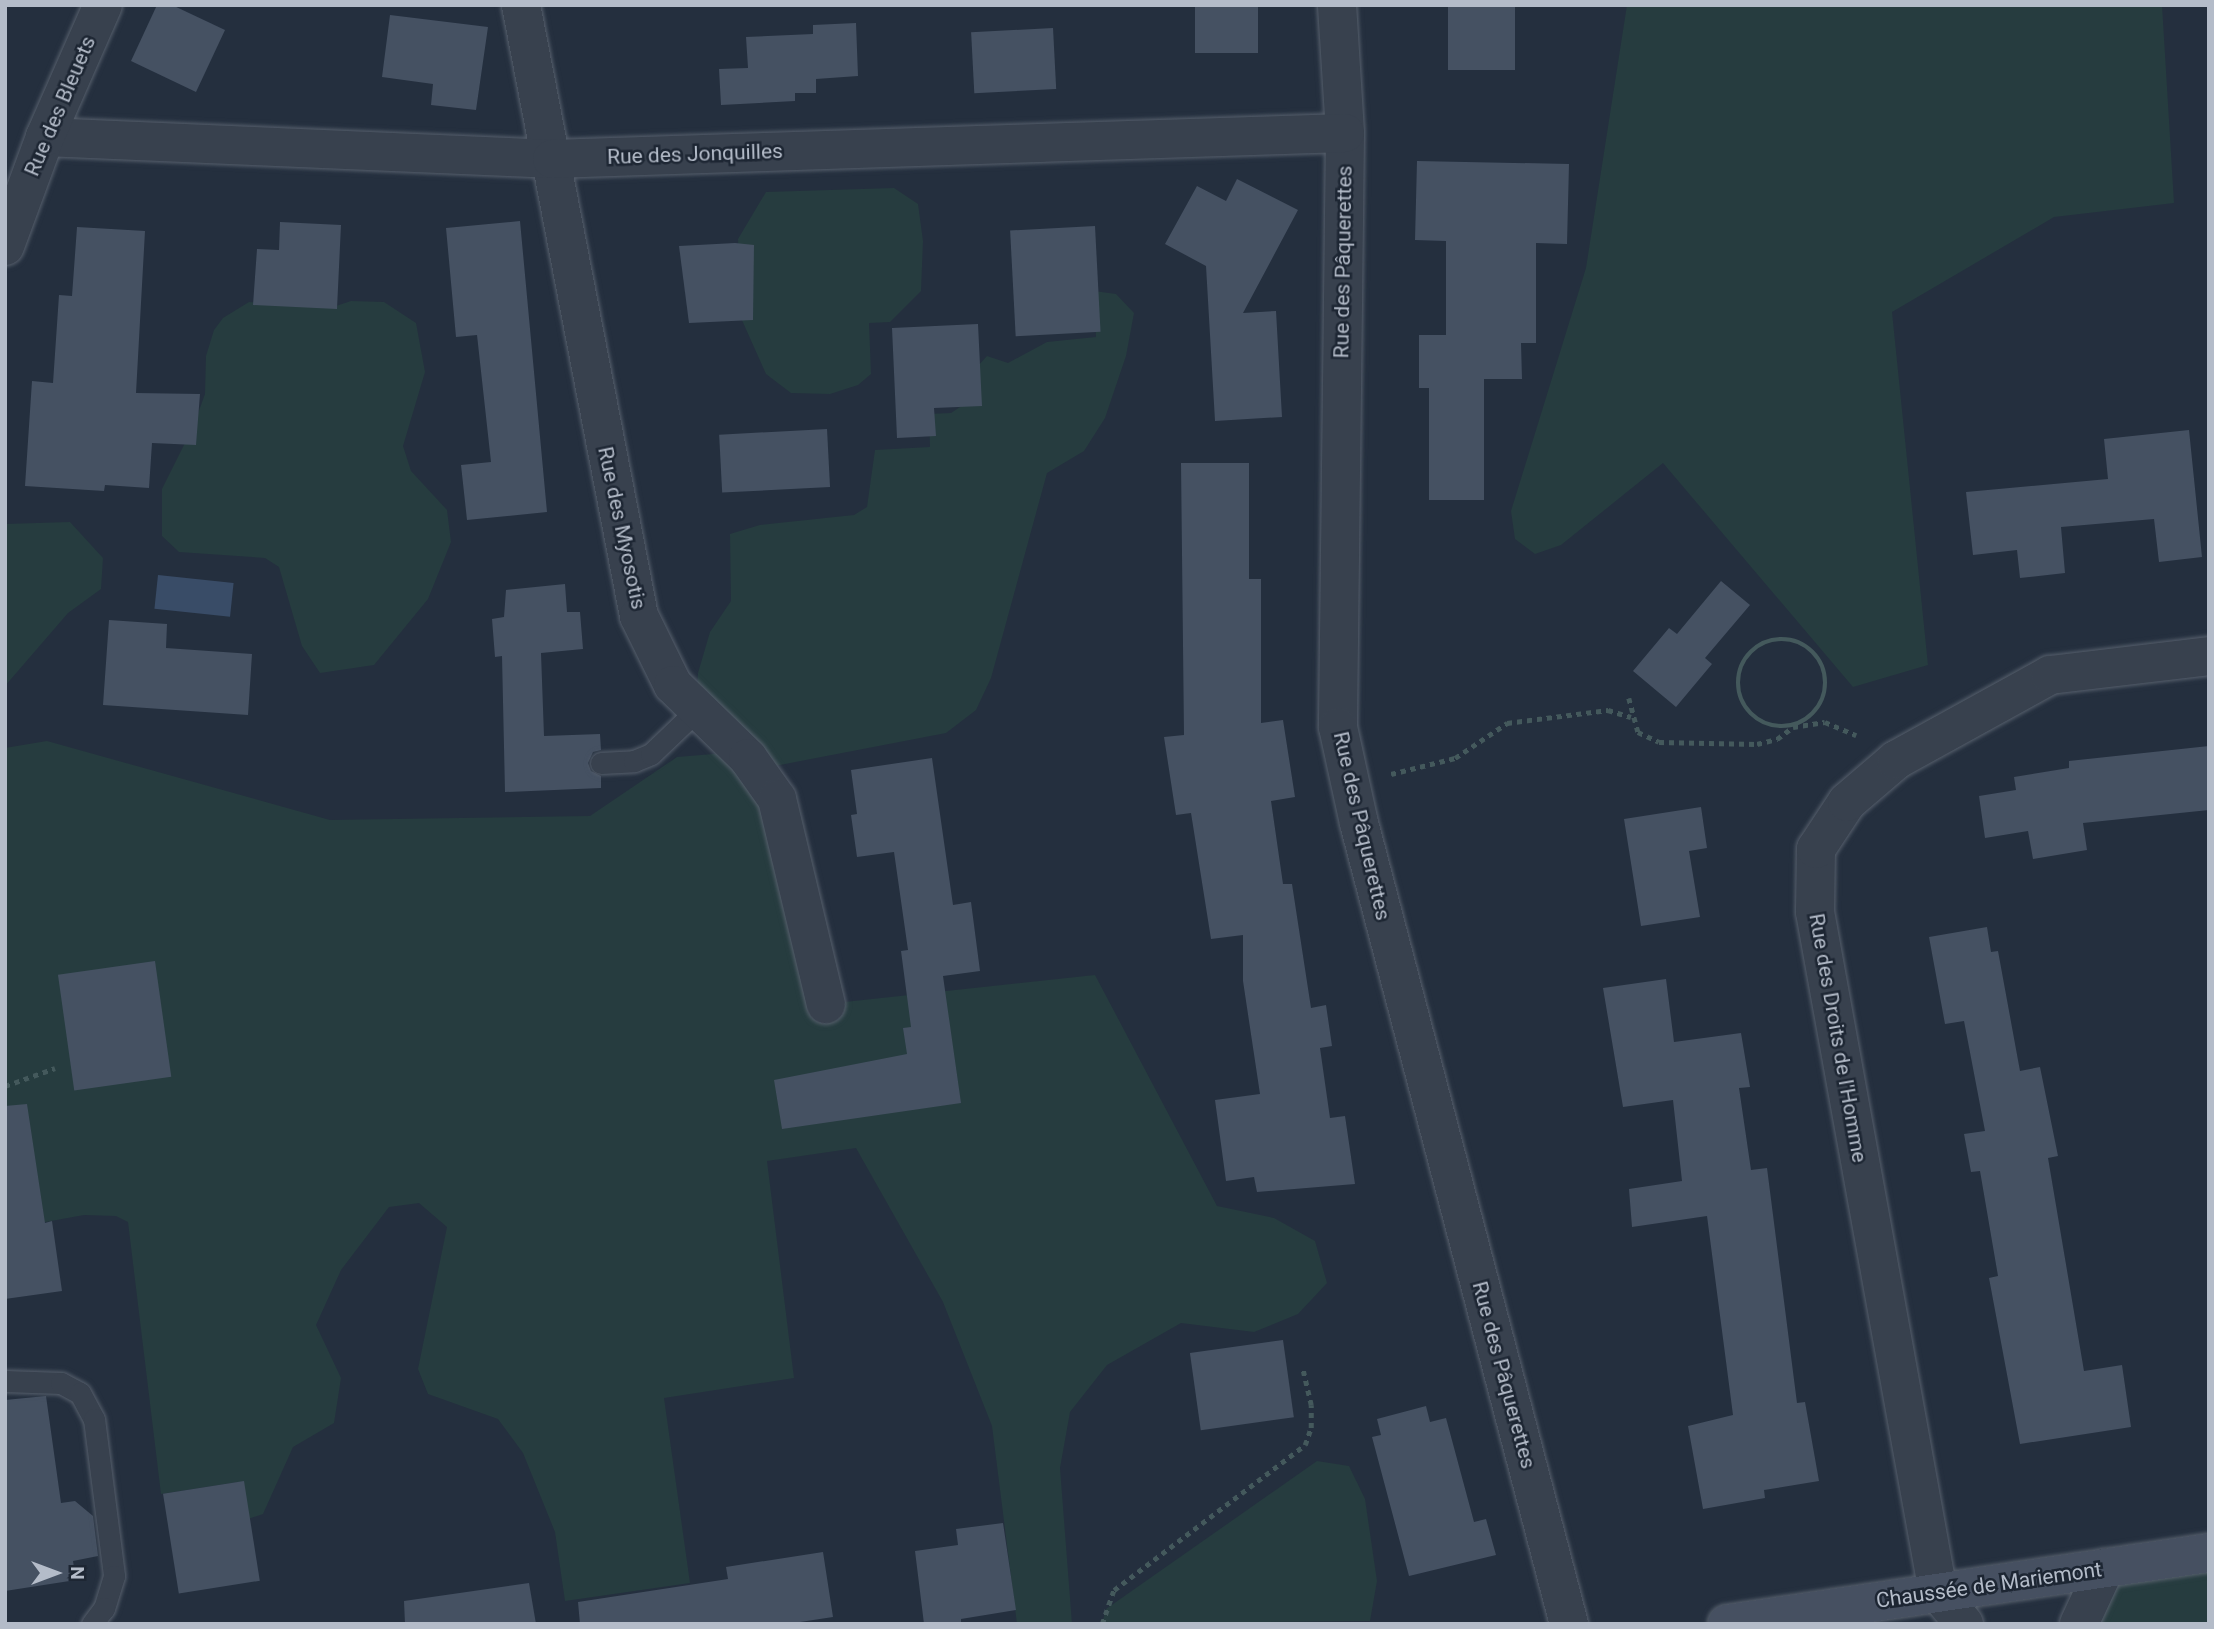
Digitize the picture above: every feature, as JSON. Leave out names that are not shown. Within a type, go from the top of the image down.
[{"type":"street","name":"Rue des Bleuets","points":[[5,246],[45,137],[103,5]]},
{"type":"street","name":"Rue des Myosotis","points":[[521,5],[552,159],[630,587],[660,664],[696,711],[748,758],[777,799],[826,1004]]},
{"type":"street","name":"Rue des Pâquerettes","points":[[1337,5],[1345,133],[1338,727],[1349,779],[1569,1624]]},
{"type":"street","name":"Rue des Jonquilles","points":[[45,137],[552,159],[1345,133]]},
{"type":"street","name":"Rue des Droits de l'Homme","points":[[1938,1592],[1815,912],[1816,849],[1847,802],[1896,760],[2050,675],[2209,656]]},
{"type":"street","name":"Chaussée de Mariemont","points":[[1727,1624],[2209,1553]]},
{"type":"street","points":[[2079,1624],[2105,1568]]},
{"type":"street","points":[[1938,1592],[1964,1624]]},
{"type":"lane","points":[[601,763],[634,761],[651,754],[696,711]]},
{"type":"lane","points":[[5,1381],[61,1382],[80,1394],[94,1419],[114,1576],[104,1608],[93,1624]]},
{"type":"path","points":[[1629,698],[1631,717],[1638,733],[1660,742],[1757,744],[1777,739],[1793,727],[1818,709],[1826,679],[1813,651],[1785,639],[1769,640],[1757,646],[1740,668],[1739,696],[1754,719],[1766,726],[1793,727],[1825,722],[1842,726],[1896,760]]},
{"type":"path","points":[[1349,779],[1437,766],[1507,723],[1608,710],[1631,717]]},
{"type":"path","points":[[5,1086],[55,1068]]},
{"type":"path","points":[[1102,1624],[1114,1590],[1305,1445],[1311,1405],[1303,1369]]},
{"type":"green space","points":[[1627,5],[2162,5],[2174,203],[2054,217],[1892,312],[1928,665],[1853,687],[1663,463],[1561,545],[1535,554],[1515,539],[1511,511],[1586,268]]},
{"type":"green space","points":[[894,188],[918,204],[923,241],[921,291],[890,322],[869,323],[871,374],[858,385],[830,394],[791,393],[766,374],[741,318],[738,239],[766,192]]},
{"type":"green space","points":[[1094,291],[1116,294],[1134,313],[1126,356],[1105,418],[1084,451],[1047,473],[991,678],[976,710],[946,733],[759,769],[826,1004],[1095,975],[1217,1206],[1274,1218],[1315,1241],[1327,1283],[1298,1314],[1254,1332],[1181,1323],[1107,1365],[1070,1412],[1060,1468],[1072,1624],[1017,1624],[992,1426],[943,1302],[856,1148],[767,1161],[794,1378],[664,1398],[690,1583],[565,1601],[555,1532],[523,1453],[498,1419],[428,1394],[418,1369],[447,1227],[419,1203],[389,1207],[341,1270],[316,1325],[341,1378],[334,1423],[293,1447],[263,1514],[245,1520],[238,1482],[161,1494],[128,1222],[116,1216],[84,1215],[29,1225],[5,1160],[5,748],[47,741],[330,820],[590,816],[677,757],[725,753],[696,711],[698,673],[710,632],[731,601],[730,534],[760,525],[854,515],[867,507],[875,450],[930,447],[929,414],[951,413],[978,395],[976,368],[987,356],[1008,363],[1047,342],[1096,337]]},
{"type":"green space","points":[[351,301],[384,302],[416,323],[425,372],[403,446],[411,471],[447,510],[451,542],[428,599],[374,665],[320,673],[302,646],[279,567],[265,558],[179,552],[162,536],[162,489],[193,427],[205,394],[206,356],[214,330],[223,318],[249,302],[330,308]]},
{"type":"green space","points":[[70,522],[103,558],[101,589],[68,613],[5,686],[5,524]]},
{"type":"green space","points":[[1317,1461],[1349,1466],[1365,1499],[1377,1581],[1370,1621],[1102,1624],[1106,1609]]},
{"type":"green space","points":[[2209,1553],[2209,1624],[2079,1624],[2105,1568]]},
{"type":"water","points":[[158,575],[234,583],[230,617],[154,609]]},
{"type":"building","points":[[157,5],[172,5],[225,30],[196,92],[131,61]]},
{"type":"building","points":[[1195,5],[1258,5],[1258,53],[1195,53]]},
{"type":"building","points":[[1448,5],[1515,5],[1515,70],[1448,70]]},
{"type":"building","points":[[390,15],[488,27],[476,110],[431,105],[433,84],[382,77]]},
{"type":"building","points":[[856,23],[858,76],[816,79],[816,93],[795,93],[795,101],[721,105],[719,69],[748,68],[746,37],[813,34],[813,25]]},
{"type":"building","points":[[1053,28],[1056,89],[974,93],[971,32]]},
{"type":"building","points":[[1417,161],[1569,164],[1567,244],[1536,243],[1536,343],[1521,343],[1522,379],[1484,379],[1484,500],[1429,500],[1429,388],[1419,388],[1419,335],[1446,335],[1446,241],[1415,240]]},
{"type":"building","points":[[1237,179],[1298,210],[1243,313],[1276,311],[1282,417],[1215,421],[1206,266],[1165,244],[1197,186],[1226,201]]},
{"type":"building","points":[[520,221],[547,512],[467,520],[461,465],[491,462],[477,335],[456,337],[446,228]]},
{"type":"building","points":[[280,222],[341,225],[337,309],[253,305],[257,249],[279,250]]},
{"type":"building","points":[[1095,226],[1101,332],[1016,336],[1010,230]]},
{"type":"building","points":[[77,227],[145,231],[136,393],[200,394],[196,445],[152,443],[149,488],[105,485],[104,491],[25,486],[32,381],[53,383],[59,295],[72,296]]},
{"type":"building","points":[[735,243],[754,245],[753,320],[689,323],[679,246]]},
{"type":"building","points":[[978,324],[982,406],[934,408],[936,436],[897,438],[892,328]]},
{"type":"building","points":[[827,429],[830,487],[722,493],[719,435]]},
{"type":"building","points":[[2189,430],[2202,557],[2159,562],[2154,519],[2061,527],[2065,573],[2020,578],[2017,550],[1973,555],[1966,492],[2108,479],[2104,439]]},
{"type":"building","points":[[1181,463],[1249,463],[1249,579],[1261,579],[1261,723],[1283,720],[1295,797],[1271,801],[1283,884],[1292,884],[1311,1008],[1326,1005],[1332,1046],[1320,1048],[1330,1118],[1345,1116],[1355,1184],[1257,1192],[1254,1177],[1226,1181],[1215,1100],[1260,1094],[1243,981],[1243,935],[1211,939],[1191,813],[1176,815],[1164,737],[1184,735]]},
{"type":"building","points":[[1721,581],[1750,605],[1705,658],[1712,664],[1676,707],[1633,671],[1669,628],[1677,634]]},
{"type":"building","points":[[565,584],[567,612],[580,612],[583,649],[541,653],[544,736],[600,734],[601,750],[593,752],[588,763],[591,771],[601,776],[601,788],[505,792],[502,656],[495,657],[492,619],[504,617],[506,590]]},
{"type":"building","points":[[109,620],[167,624],[166,648],[252,654],[248,715],[103,705]]},
{"type":"building","points":[[2209,746],[2209,810],[2083,823],[2087,850],[2033,859],[2028,831],[1985,838],[1979,796],[2016,790],[2014,777],[2069,768],[2069,761]]},
{"type":"building","points":[[932,758],[953,905],[971,902],[980,971],[943,976],[961,1103],[782,1129],[774,1080],[907,1054],[903,1028],[911,1027],[901,951],[908,950],[894,852],[857,857],[851,815],[857,814],[851,770]]},
{"type":"building","points":[[1701,807],[1707,848],[1689,851],[1700,917],[1641,926],[1624,819]]},
{"type":"building","points":[[1987,927],[1991,952],[1998,951],[2020,1071],[2040,1067],[2058,1156],[2048,1158],[2084,1371],[2122,1365],[2131,1427],[2020,1444],[1989,1278],[1998,1276],[1980,1171],[1971,1172],[1964,1134],[1985,1131],[1964,1021],[1945,1024],[1929,937]]},
{"type":"building","points":[[155,961],[171,1077],[74,1091],[58,975]]},
{"type":"building","points":[[1666,979],[1674,1042],[1741,1033],[1750,1087],[1739,1088],[1751,1170],[1767,1168],[1797,1403],[1805,1402],[1819,1481],[1764,1490],[1765,1498],[1703,1509],[1688,1426],[1733,1415],[1707,1216],[1632,1227],[1629,1189],[1682,1181],[1673,1100],[1623,1107],[1603,988]]},
{"type":"building","points":[[27,1104],[45,1223],[52,1221],[62,1291],[5,1299],[5,1106]]},
{"type":"building","points":[[1283,1340],[1294,1417],[1201,1430],[1190,1353]]},
{"type":"building","points":[[46,1396],[61,1503],[75,1501],[93,1516],[98,1556],[73,1561],[76,1580],[5,1591],[5,1400]]},
{"type":"building","points":[[1426,1406],[1430,1422],[1446,1418],[1474,1522],[1486,1519],[1496,1555],[1409,1576],[1372,1437],[1381,1435],[1377,1419]]},
{"type":"building","points":[[244,1481],[260,1581],[179,1594],[163,1494]]},
{"type":"building","points":[[1003,1523],[1016,1610],[961,1619],[961,1624],[924,1624],[915,1551],[958,1545],[956,1529]]},
{"type":"building","points":[[823,1552],[833,1617],[787,1624],[580,1624],[578,1602],[728,1579],[726,1567]]},
{"type":"building","points":[[529,1583],[536,1624],[405,1624],[404,1601]]}]
